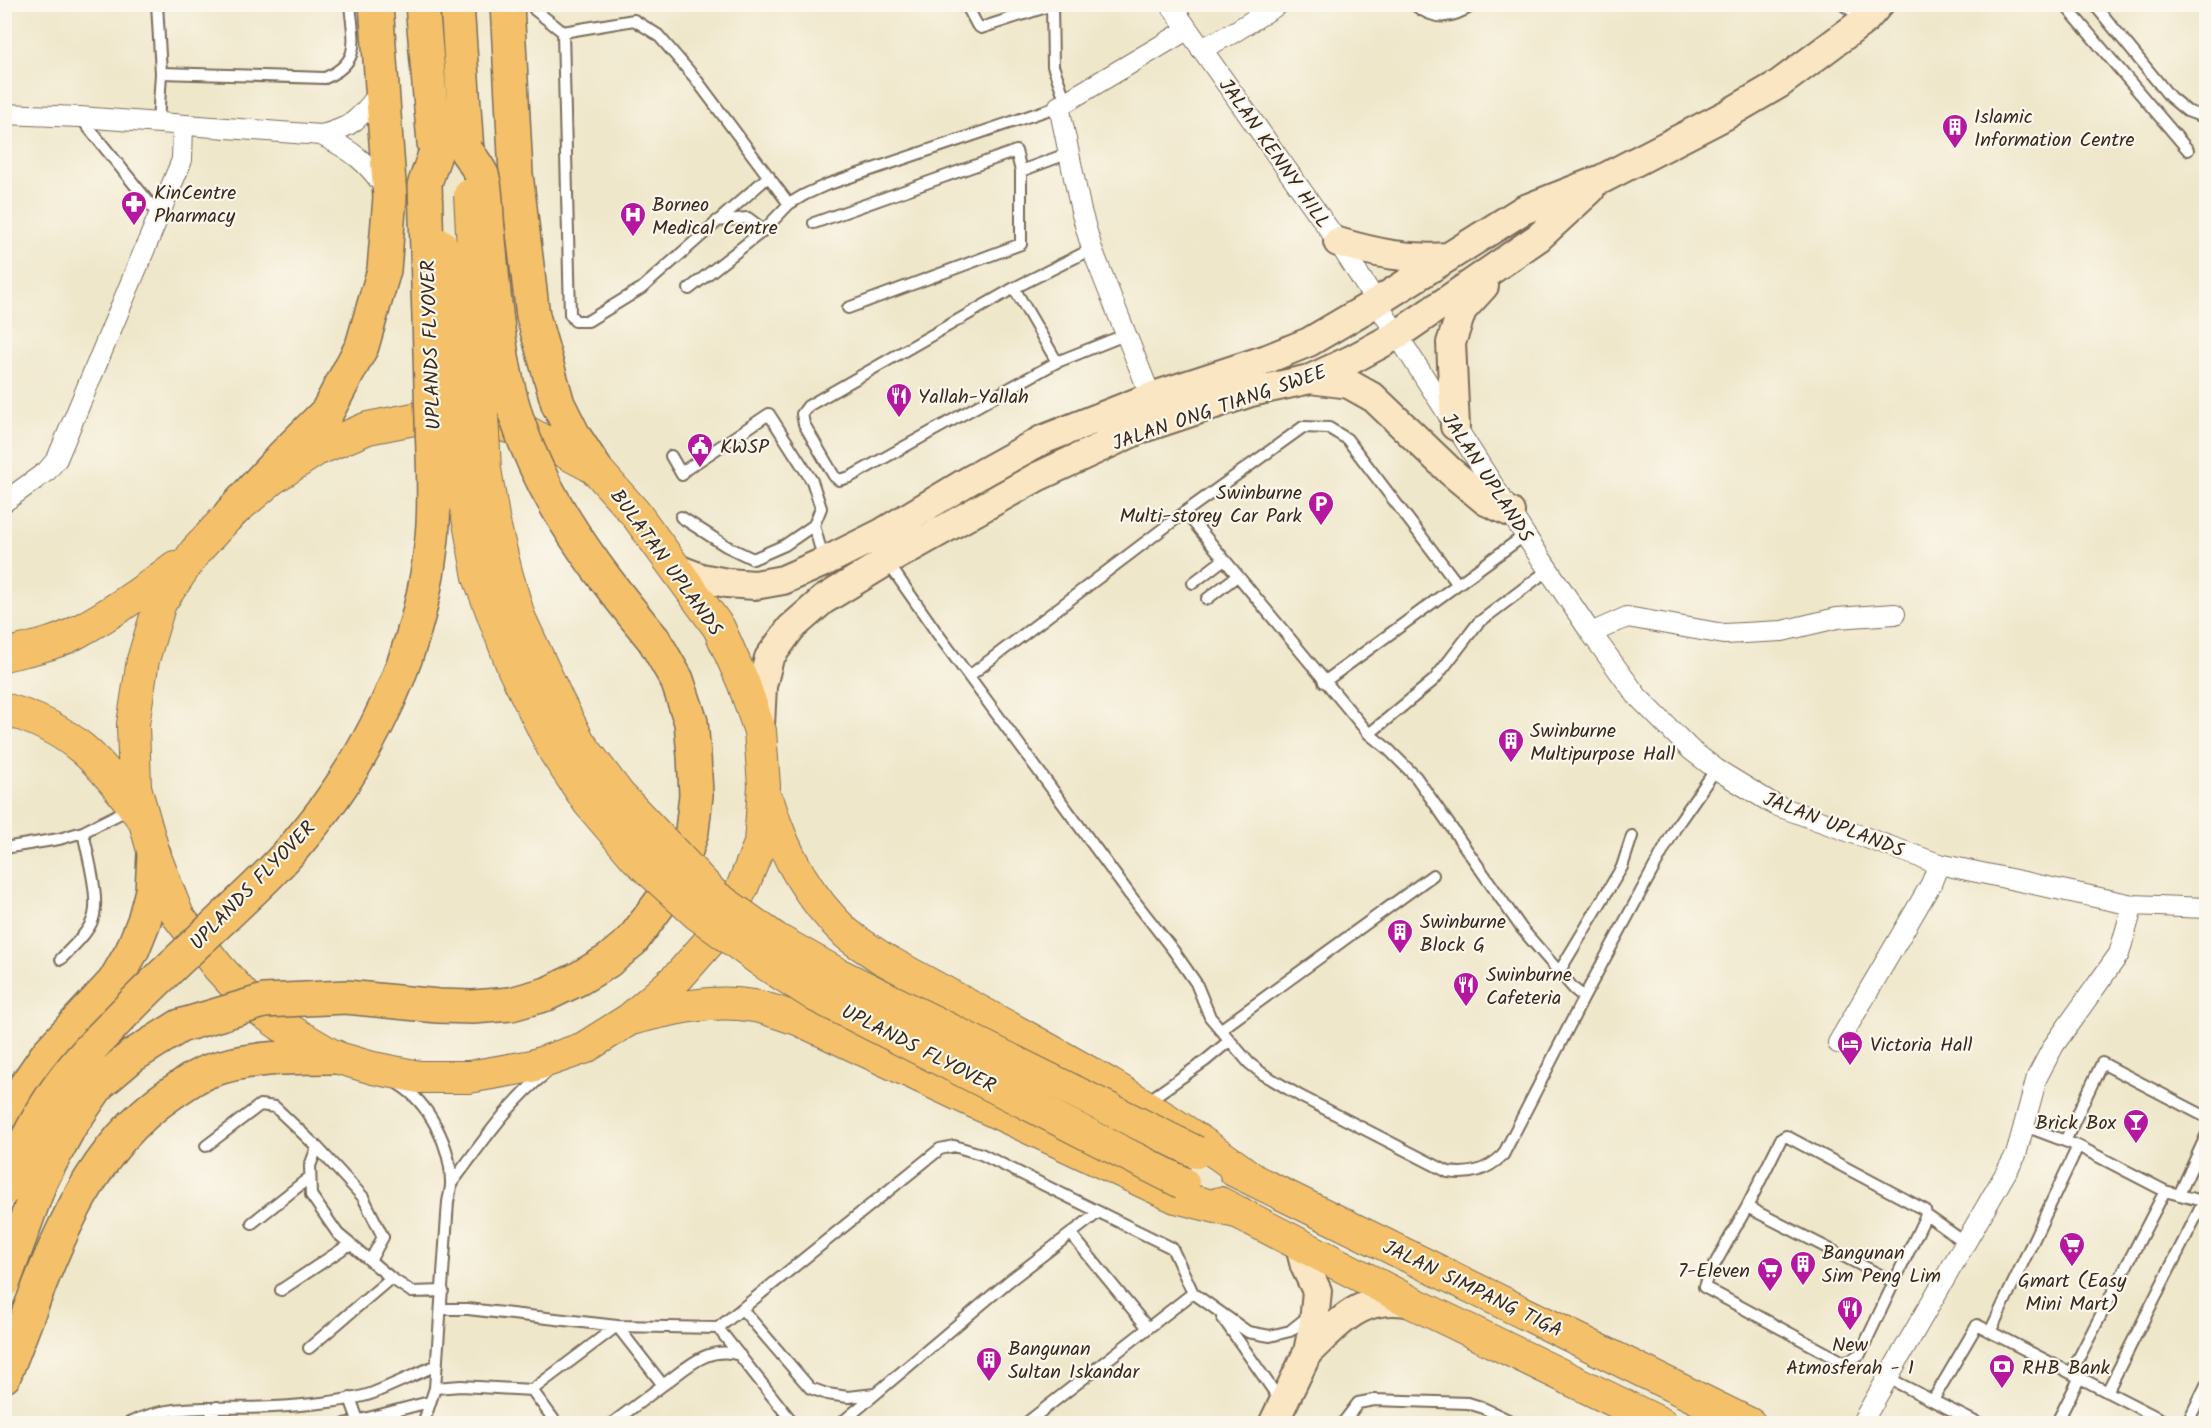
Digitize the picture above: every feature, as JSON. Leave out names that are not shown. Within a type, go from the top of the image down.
[{"type":"highway","points":[[230,514],[327,412],[362,346],[384,270],[390,197],[376,4]]},
{"type":"highway","points":[[422,4],[435,154]]},
{"type":"highway","points":[[4,1281],[41,1180],[70,1126],[99,1084],[132,1056],[180,1026],[264,1001],[346,998],[473,1007],[511,1004],[547,994],[608,961],[632,941],[676,880],[692,831],[696,795],[691,722],[677,680],[654,640],[592,564],[557,508],[532,459],[516,417],[507,383],[499,336],[482,176],[467,152],[458,4]]},
{"type":"highway","points":[[507,4],[516,174],[533,316],[558,404],[574,436],[595,468]]},
{"type":"highway","name":"UPLANDS FLYOVER","points":[[4,1189],[46,1105],[67,1077],[128,1008],[269,873],[301,839],[337,793],[372,737],[401,671],[420,611],[432,546],[434,477],[425,183],[435,154]]},
{"type":"highway","points":[[4,1123],[48,1053],[114,982],[132,951],[144,921],[152,891],[154,854]]},
{"type":"highway","points":[[4,1376],[68,1218],[92,1174],[123,1134],[152,1106],[208,1071],[246,1062],[291,1057],[335,1057]]},
{"type":"main road","name":"JALAN ONG TIANG SWEE","points":[[675,568],[701,578],[727,583],[755,585],[783,580],[882,533],[1042,440],[1151,398],[1309,342],[1523,210],[1602,179],[1726,115],[1779,84],[1862,10]]},
{"type":"main road","name":"UPLANDS FLYOVER","points":[[467,152],[485,469],[494,523],[519,617],[537,660],[579,742],[618,795],[715,896],[776,939],[846,978],[1196,1152]]},
{"type":"main road","name":"UPLANDS FLYOVER","points":[[435,154],[459,468],[479,577],[514,670],[555,752],[589,803],[644,866],[696,913],[764,963],[816,996],[1183,1183]]},
{"type":"main road","name":"JALAN ONG TIANG SWEE","points":[[760,731],[762,686],[769,658],[786,635],[824,600],[887,561],[1037,477],[1140,429],[1251,392],[1310,379],[1397,335],[1539,237],[1602,179]]},
{"type":"main road","points":[[1455,426],[1451,343],[1462,310],[1486,284],[1539,237]]},
{"type":"main road","points":[[1338,242],[1396,257],[1424,259],[1449,257]]},
{"type":"main road","points":[[1310,379],[1349,384],[1374,398],[1450,471],[1517,523]]},
{"type":"main road","name":"BULATAN UPLANDS","points":[[419,418],[476,418],[527,432],[595,468],[635,513],[719,628],[743,682],[760,731],[764,786],[760,844],[723,926],[679,976],[630,1019],[584,1048],[532,1066],[469,1077],[419,1077],[373,1068],[335,1057],[281,1025],[251,1003],[218,967],[178,916],[138,813],[135,787],[133,724],[143,660],[160,603],[195,552],[230,514],[273,478],[316,450],[368,428],[419,418]]},
{"type":"main road","points":[[4,655],[35,648],[78,632],[148,588],[195,552]]},
{"type":"main road","points":[[4,709],[20,713],[56,729],[82,747],[102,766],[138,813]]},
{"type":"main road","points":[[764,786],[778,836],[796,871],[817,901],[847,934],[880,957],[1144,1104],[1206,1143],[1254,1180]]},
{"type":"main road","points":[[630,1019],[678,1007],[718,1003],[755,1006],[798,1019],[1176,1197],[1240,1213]]},
{"type":"main road","name":"JALAN SIMPANG TIGA","points":[[1196,1152],[1750,1424]]},
{"type":"main road","name":"JALAN SIMPANG TIGA","points":[[1183,1183],[1413,1303],[1662,1424]]},
{"type":"main road","points":[[1277,1414],[1308,1352],[1316,1308],[1317,1291],[1305,1266],[1299,1243]]},
{"type":"main road","points":[[1308,1352],[1344,1317],[1371,1303],[1392,1299],[1413,1303]]},
{"type":"street","name":"JALAN KENNY HILL","points":[[1170,4],[1338,242],[1397,335]]},
{"type":"street","points":[[1201,49],[1231,34],[1279,4]]},
{"type":"street","points":[[1151,398],[1092,249],[1069,153],[1062,104],[1187,30]]},
{"type":"street","points":[[4,114],[80,117],[321,135],[336,131],[362,117],[383,89]]},
{"type":"street","points":[[4,502],[47,471],[57,459],[182,160],[183,124]]},
{"type":"street","points":[[321,135],[353,153],[366,164],[390,197]]},
{"type":"street","name":"JALAN UPLANDS","points":[[1397,335],[1517,523],[1591,633],[1638,696],[1691,750],[1716,770],[1775,805],[1939,864],[2133,905],[2206,908]]},
{"type":"street","points":[[1591,633],[1627,617],[1724,634],[1782,631],[1837,618],[1895,614]]},
{"type":"street","points":[[1838,1043],[1931,884],[1939,864]]},
{"type":"street","points":[[1861,1424],[2016,1155],[2037,1077],[2054,1045],[2119,954],[2133,905]]},
{"type":"lane","points":[[156,4],[161,73],[158,123]]},
{"type":"lane","points":[[161,73],[325,78],[339,72],[351,60],[353,48],[350,4]]},
{"type":"lane","points":[[532,4],[534,10],[563,32],[634,20],[658,35],[695,78],[789,204]]},
{"type":"lane","points":[[688,289],[764,230],[789,204],[804,195],[826,185],[1062,104],[1053,66],[1052,5],[981,28],[977,25],[966,4]]},
{"type":"lane","points":[[1413,4],[1434,17],[1451,17],[1475,4]]},
{"type":"lane","points":[[2064,4],[2188,150]]},
{"type":"lane","points":[[2094,4],[2170,96],[2187,111],[2206,118]]},
{"type":"lane","points":[[563,32],[570,314],[575,321],[588,321],[642,288],[769,176]]},
{"type":"lane","points":[[80,117],[159,215]]},
{"type":"lane","points":[[814,223],[1016,151],[1021,171],[1021,244],[848,308]]},
{"type":"lane","points":[[1021,171],[1069,153]]},
{"type":"lane","points":[[717,221],[748,218],[764,230]]},
{"type":"lane","points":[[1092,249],[1014,288],[808,406],[802,414],[804,424],[830,468],[840,480],[850,477],[1057,362],[1127,334]]},
{"type":"lane","points":[[1014,288],[1057,362]]},
{"type":"lane","points":[[671,456],[682,475],[685,470],[769,414],[812,481],[822,508],[813,525],[785,545],[753,558],[726,546],[681,517]]},
{"type":"lane","points":[[969,676],[1185,512],[1303,427],[1329,428],[1347,439],[1457,583]]},
{"type":"lane","points":[[812,481],[830,468]]},
{"type":"lane","points":[[1185,512],[1324,682],[1370,734],[1416,777],[1522,929],[1574,989],[1584,997]]},
{"type":"lane","points":[[1324,682],[1457,583],[1517,523]]},
{"type":"lane","points":[[813,525],[824,562]]},
{"type":"lane","points":[[1193,583],[1222,560]]},
{"type":"lane","points":[[887,561],[1130,895],[1173,950],[1196,983],[1210,1017],[1249,1063],[1300,1096],[1448,1172],[1466,1174],[1484,1169],[1503,1155],[1584,997],[1677,825],[1716,770]]},
{"type":"lane","points":[[1370,734],[1434,680],[1478,623],[1548,570]]},
{"type":"lane","points":[[1207,599],[1237,576]]},
{"type":"lane","points":[[4,848],[59,839],[138,813]]},
{"type":"lane","points":[[61,959],[87,928],[94,915],[94,900],[82,832]]},
{"type":"lane","points":[[1559,972],[1622,867],[1632,836]]},
{"type":"lane","points":[[1220,1030],[1433,875]]},
{"type":"lane","points":[[1144,1104],[1229,1041]]},
{"type":"lane","points":[[451,1184],[503,1115],[525,1090],[584,1048]]},
{"type":"lane","points":[[2066,1141],[2102,1063],[2206,1117]]},
{"type":"lane","points":[[373,1068],[407,1089],[429,1115],[448,1158],[451,1184],[435,1388],[423,1424]]},
{"type":"lane","points":[[206,1146],[260,1105],[274,1107],[317,1147],[363,1197],[383,1237],[371,1259]]},
{"type":"lane","points":[[2025,1126],[2078,1146],[2165,1191],[2205,1202],[2107,1392]]},
{"type":"lane","points":[[1926,1215],[1860,1354],[1843,1362],[1704,1287],[1781,1139],[1786,1136],[1925,1210],[1926,1215],[1966,1243]]},
{"type":"lane","points":[[2179,1195],[2206,1136]]},
{"type":"lane","points":[[442,1309],[617,1326],[718,1328],[940,1149],[954,1146],[974,1151],[1172,1248],[1193,1293],[1248,1332],[1270,1336],[1290,1331],[1308,1318],[1316,1308]]},
{"type":"lane","points":[[1990,1332],[2078,1146]]},
{"type":"lane","points":[[317,1147],[310,1166],[311,1195],[338,1234],[371,1259],[391,1278],[415,1293],[443,1291]]},
{"type":"lane","points":[[252,1223],[310,1177]]},
{"type":"lane","points":[[2056,1424],[2075,1375],[2165,1191]]},
{"type":"lane","points":[[1746,1207],[1894,1282]]},
{"type":"lane","points":[[840,1424],[1009,1281],[1099,1212]]},
{"type":"lane","points":[[1071,1234],[1147,1327]]},
{"type":"lane","points":[[281,1290],[350,1244]]},
{"type":"lane","points":[[309,1348],[391,1278]]},
{"type":"lane","points":[[1025,1424],[1193,1293]]},
{"type":"lane","points":[[742,1309],[810,1388],[827,1394],[848,1397],[877,1394]]},
{"type":"lane","points":[[1218,1312],[1277,1414]]},
{"type":"lane","points":[[1933,1400],[1977,1325],[2170,1424]]},
{"type":"lane","points":[[617,1326],[663,1385]]},
{"type":"lane","points":[[435,1388],[461,1386],[532,1390],[617,1326]]},
{"type":"lane","points":[[718,1328],[787,1421]]},
{"type":"lane","points":[[611,1424],[704,1356],[727,1351],[740,1355]]},
{"type":"lane","points":[[127,1424],[140,1417],[188,1409],[273,1407],[372,1394],[437,1365]]},
{"type":"lane","points":[[1887,1377],[1979,1424]]},
{"type":"lane","points":[[2187,1424],[2203,1401],[2206,1386]]},
{"type":"lane","points":[[532,1390],[557,1424]]},
{"type":"lane","points":[[350,1398],[358,1420]]},
{"type":"lane","points":[[1342,1424],[1358,1403],[1374,1400],[1468,1403],[1517,1424]]},
{"type":"lane","points":[[345,1424],[429,1402]]},
{"type":"lane","points":[[206,1424],[217,1407]]},
{"type":"place","name":"Islamic Information Centre","points":[[1955,150]]},
{"type":"place","name":"KinCentre Pharmacy","points":[[134,227]]},
{"type":"place","name":"Borneo Medical Centre","points":[[633,238]]},
{"type":"place","name":"Yallah-Yallah","points":[[899,419]]},
{"type":"place","name":"KWSP","points":[[700,469]]},
{"type":"place","name":"Swinburne Multi-storey Car Park","points":[[1321,527]]},
{"type":"place","name":"Swinburne Multipurpose Hall","points":[[1511,764]]},
{"type":"place","name":"Swinburne Block G","points":[[1400,955]]},
{"type":"place","name":"Swinburne Cafeteria","points":[[1466,1008]]},
{"type":"place","name":"Victoria Hall","points":[[1850,1067]]},
{"type":"place","name":"Brick Box","points":[[2136,1145]]},
{"type":"place","name":"Gmart (Easy Mini Mart)","points":[[2072,1268]]},
{"type":"place","name":"Bangunan Sim Peng Lim","points":[[1803,1287]]},
{"type":"place","name":"7-Eleven","points":[[1770,1293]]},
{"type":"place","name":"New Atmosferah - 1","points":[[1850,1332]]},
{"type":"place","name":"Bangunan Sultan Iskandar","points":[[989,1383]]},
{"type":"place","name":"RHB Bank","points":[[2002,1390]]}]
